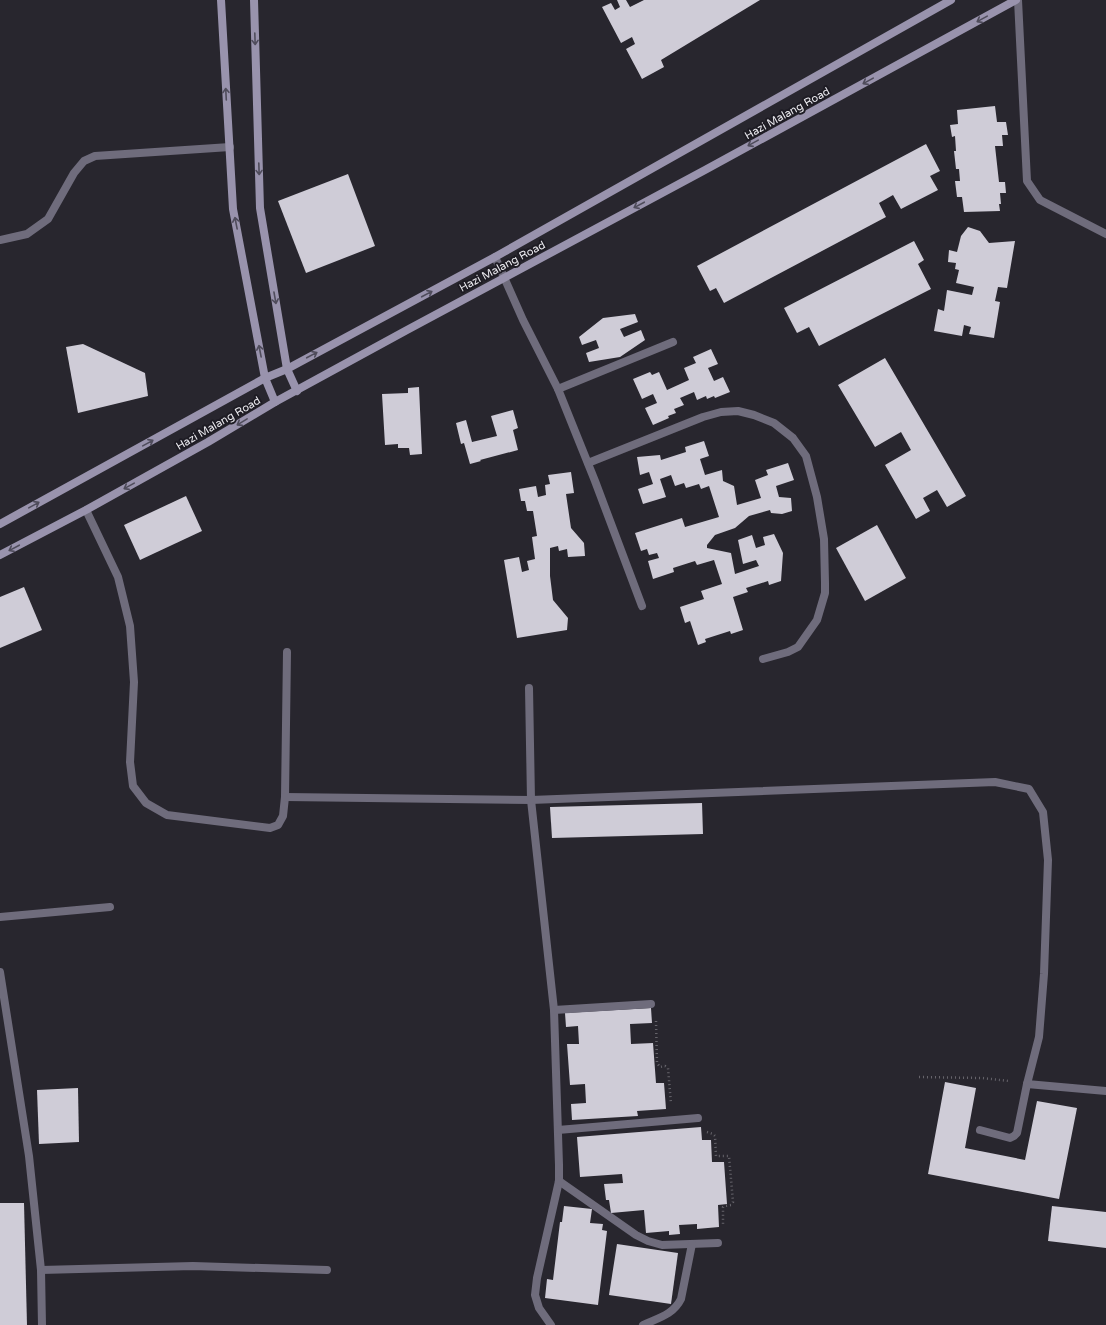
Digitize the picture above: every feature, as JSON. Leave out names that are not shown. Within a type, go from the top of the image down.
[{"type":"main road","points":[[221,0],[233,209],[265,378],[275,402]]},
{"type":"main road","points":[[254,0],[260,208],[287,369],[297,391]]},
{"type":"main road","name":"Hazi Malang Road","points":[[0,524],[265,378],[287,369],[495,258],[951,0]]},
{"type":"main road","name":"Hazi Malang Road","points":[[0,555],[86,510],[208,442],[275,402],[1017,0]]},
{"type":"street","points":[[1017,0],[1027,181],[1040,200],[1106,234]]},
{"type":"street","points":[[0,240],[27,234],[48,219],[74,173],[84,161],[95,156],[230,147]]},
{"type":"street","points":[[495,258],[523,320],[558,389],[588,462],[642,606]]},
{"type":"street","points":[[558,389],[673,342]]},
{"type":"street","points":[[588,462],[702,417],[721,412],[738,411],[754,415],[774,423],[794,438],[806,456],[817,497],[824,539],[825,593],[817,620],[798,647],[788,652],[763,659]]},
{"type":"street","points":[[86,510],[118,577],[130,626],[134,682],[130,762],[133,786],[146,803],[167,815],[270,828],[278,825],[283,816],[285,797],[287,652]]},
{"type":"street","points":[[529,688],[531,800],[554,1010],[559,1181],[537,1278],[535,1294],[538,1308],[551,1325]]},
{"type":"street","points":[[285,797],[531,800],[995,782],[1029,790],[1043,812],[1048,860],[1044,974],[1038,1037],[1017,1133],[1010,1138],[980,1130]]},
{"type":"street","points":[[0,917],[110,907]]},
{"type":"street","points":[[0,972],[29,1156],[41,1270],[42,1325]]},
{"type":"street","points":[[554,1010],[651,1004]]},
{"type":"street","points":[[1027,1084],[1106,1091]]},
{"type":"street","points":[[558,1130],[698,1118]]},
{"type":"street","points":[[559,1181],[636,1235],[648,1241],[662,1245],[718,1243]]},
{"type":"street","points":[[643,1325],[668,1314],[677,1307],[681,1299],[692,1244]]},
{"type":"street","points":[[41,1270],[193,1266],[327,1270]]},
{"type":"path","points":[[651,1004],[655,1006],[657,1063],[660,1067],[665,1066],[668,1068],[672,1120]]},
{"type":"path","points":[[919,1077],[982,1078],[1027,1084]]},
{"type":"path","points":[[698,1118],[702,1119],[706,1132],[715,1136],[716,1156],[729,1156],[733,1202],[731,1205],[723,1207],[723,1238],[722,1241],[718,1243]]},
{"type":"building","points":[[617,0],[626,0],[630,7],[644,0],[760,0],[661,60],[664,67],[642,79],[626,49],[635,44],[632,37],[621,43],[602,7],[611,3],[615,10],[620,7]]},
{"type":"building","points":[[995,106],[997,122],[1006,122],[1008,135],[1002,135],[1003,146],[995,146],[999,182],[1005,182],[1006,193],[1000,193],[1000,211],[964,212],[962,197],[957,197],[955,181],[960,181],[959,169],[956,169],[954,151],[956,151],[955,136],[952,137],[950,125],[958,124],[957,110]]},
{"type":"building","points":[[926,144],[940,171],[930,176],[938,190],[901,209],[893,195],[879,203],[886,217],[724,303],[716,288],[710,291],[697,266]]},
{"type":"building","points":[[348,174],[375,246],[306,273],[278,201]]},
{"type":"building","points":[[968,227],[980,231],[989,243],[1015,241],[1007,288],[998,287],[995,301],[1000,302],[994,338],[969,334],[971,327],[964,325],[962,336],[934,331],[938,309],[944,311],[947,290],[972,295],[974,287],[956,283],[959,270],[955,269],[956,263],[948,262],[949,250],[957,252],[961,236]]},
{"type":"building","points":[[914,241],[924,260],[918,264],[931,289],[819,346],[809,327],[797,333],[784,308]]},
{"type":"building","points":[[635,314],[638,322],[620,329],[624,337],[641,330],[645,340],[620,357],[589,362],[586,353],[599,348],[596,340],[582,345],[579,337],[603,318]]},
{"type":"building","points":[[83,344],[145,373],[148,396],[78,413],[66,347]]},
{"type":"building","points":[[711,349],[718,364],[708,368],[714,381],[723,377],[730,392],[715,398],[714,396],[707,399],[706,396],[697,400],[694,392],[680,398],[684,405],[674,409],[676,413],[653,425],[645,408],[657,403],[653,394],[642,399],[633,379],[650,372],[652,375],[659,372],[667,390],[689,380],[684,368],[696,363],[693,357]]},
{"type":"building","points":[[885,358],[966,496],[947,507],[937,490],[923,498],[930,511],[916,519],[885,465],[911,450],[901,432],[875,447],[838,385]]},
{"type":"building","points":[[419,387],[422,454],[410,455],[409,448],[398,448],[398,444],[385,445],[382,394],[408,393],[408,388]]},
{"type":"building","points":[[513,410],[518,428],[513,430],[518,450],[470,464],[464,443],[461,444],[456,423],[466,420],[472,442],[497,436],[491,416]]},
{"type":"building","points":[[704,441],[709,456],[700,459],[705,475],[722,470],[723,481],[734,486],[737,505],[761,498],[755,480],[768,475],[766,470],[788,463],[794,480],[776,486],[779,497],[791,498],[792,511],[782,514],[771,513],[770,510],[749,516],[735,528],[715,535],[707,545],[707,548],[731,553],[735,574],[759,566],[756,560],[743,564],[738,540],[752,535],[756,548],[765,545],[763,537],[774,534],[783,553],[781,581],[769,585],[768,581],[746,588],[748,592],[733,597],[743,630],[731,634],[730,631],[705,639],[706,642],[698,645],[690,621],[685,623],[680,607],[704,599],[701,591],[722,584],[714,560],[697,565],[695,561],[673,568],[674,572],[653,579],[648,561],[659,558],[657,553],[649,555],[647,549],[641,551],[635,533],[682,518],[685,527],[719,517],[709,486],[701,489],[699,484],[686,488],[684,483],[675,486],[671,475],[660,479],[666,497],[643,504],[638,489],[653,484],[649,472],[640,475],[637,457],[660,455],[661,460],[686,452],[685,447]]},
{"type":"building","points":[[571,472],[574,493],[566,494],[571,528],[584,543],[585,556],[568,557],[567,549],[559,551],[558,546],[550,548],[550,576],[553,600],[568,618],[567,630],[517,638],[504,560],[519,557],[522,572],[529,570],[527,561],[535,559],[532,537],[537,536],[533,511],[527,511],[525,501],[521,501],[519,489],[536,486],[538,497],[546,495],[545,485],[550,484],[548,475]]},
{"type":"building","points":[[186,496],[202,531],[140,560],[124,525]]},
{"type":"building","points":[[877,525],[906,578],[865,601],[836,548]]},
{"type":"building","points":[[24,587],[42,630],[0,648],[0,597]]},
{"type":"building","points":[[702,803],[703,834],[552,838],[550,807]]},
{"type":"building","points":[[651,1008],[652,1023],[630,1024],[631,1044],[653,1043],[656,1083],[664,1083],[666,1109],[637,1111],[638,1116],[572,1120],[571,1104],[586,1103],[585,1084],[570,1085],[567,1044],[579,1044],[578,1026],[566,1027],[565,1013]]},
{"type":"building","points":[[945,1082],[976,1088],[965,1148],[1025,1160],[1037,1101],[1077,1108],[1059,1199],[928,1174]]},
{"type":"building","points":[[78,1088],[79,1142],[39,1144],[37,1090]]},
{"type":"building","points":[[701,1127],[702,1140],[711,1140],[712,1162],[724,1162],[727,1204],[718,1205],[719,1227],[697,1229],[697,1224],[679,1225],[680,1234],[669,1235],[669,1231],[646,1233],[644,1210],[611,1213],[609,1200],[606,1200],[604,1184],[623,1183],[622,1174],[580,1177],[577,1137]]},
{"type":"building","points":[[0,1203],[24,1203],[27,1325],[0,1325]]},
{"type":"building","points":[[564,1206],[592,1209],[590,1223],[603,1224],[602,1230],[607,1231],[598,1305],[545,1298],[547,1279],[553,1280],[560,1222],[562,1222]]},
{"type":"building","points":[[1052,1206],[1106,1212],[1106,1248],[1048,1241]]},
{"type":"building","points":[[617,1244],[678,1253],[671,1304],[609,1295]]}]
